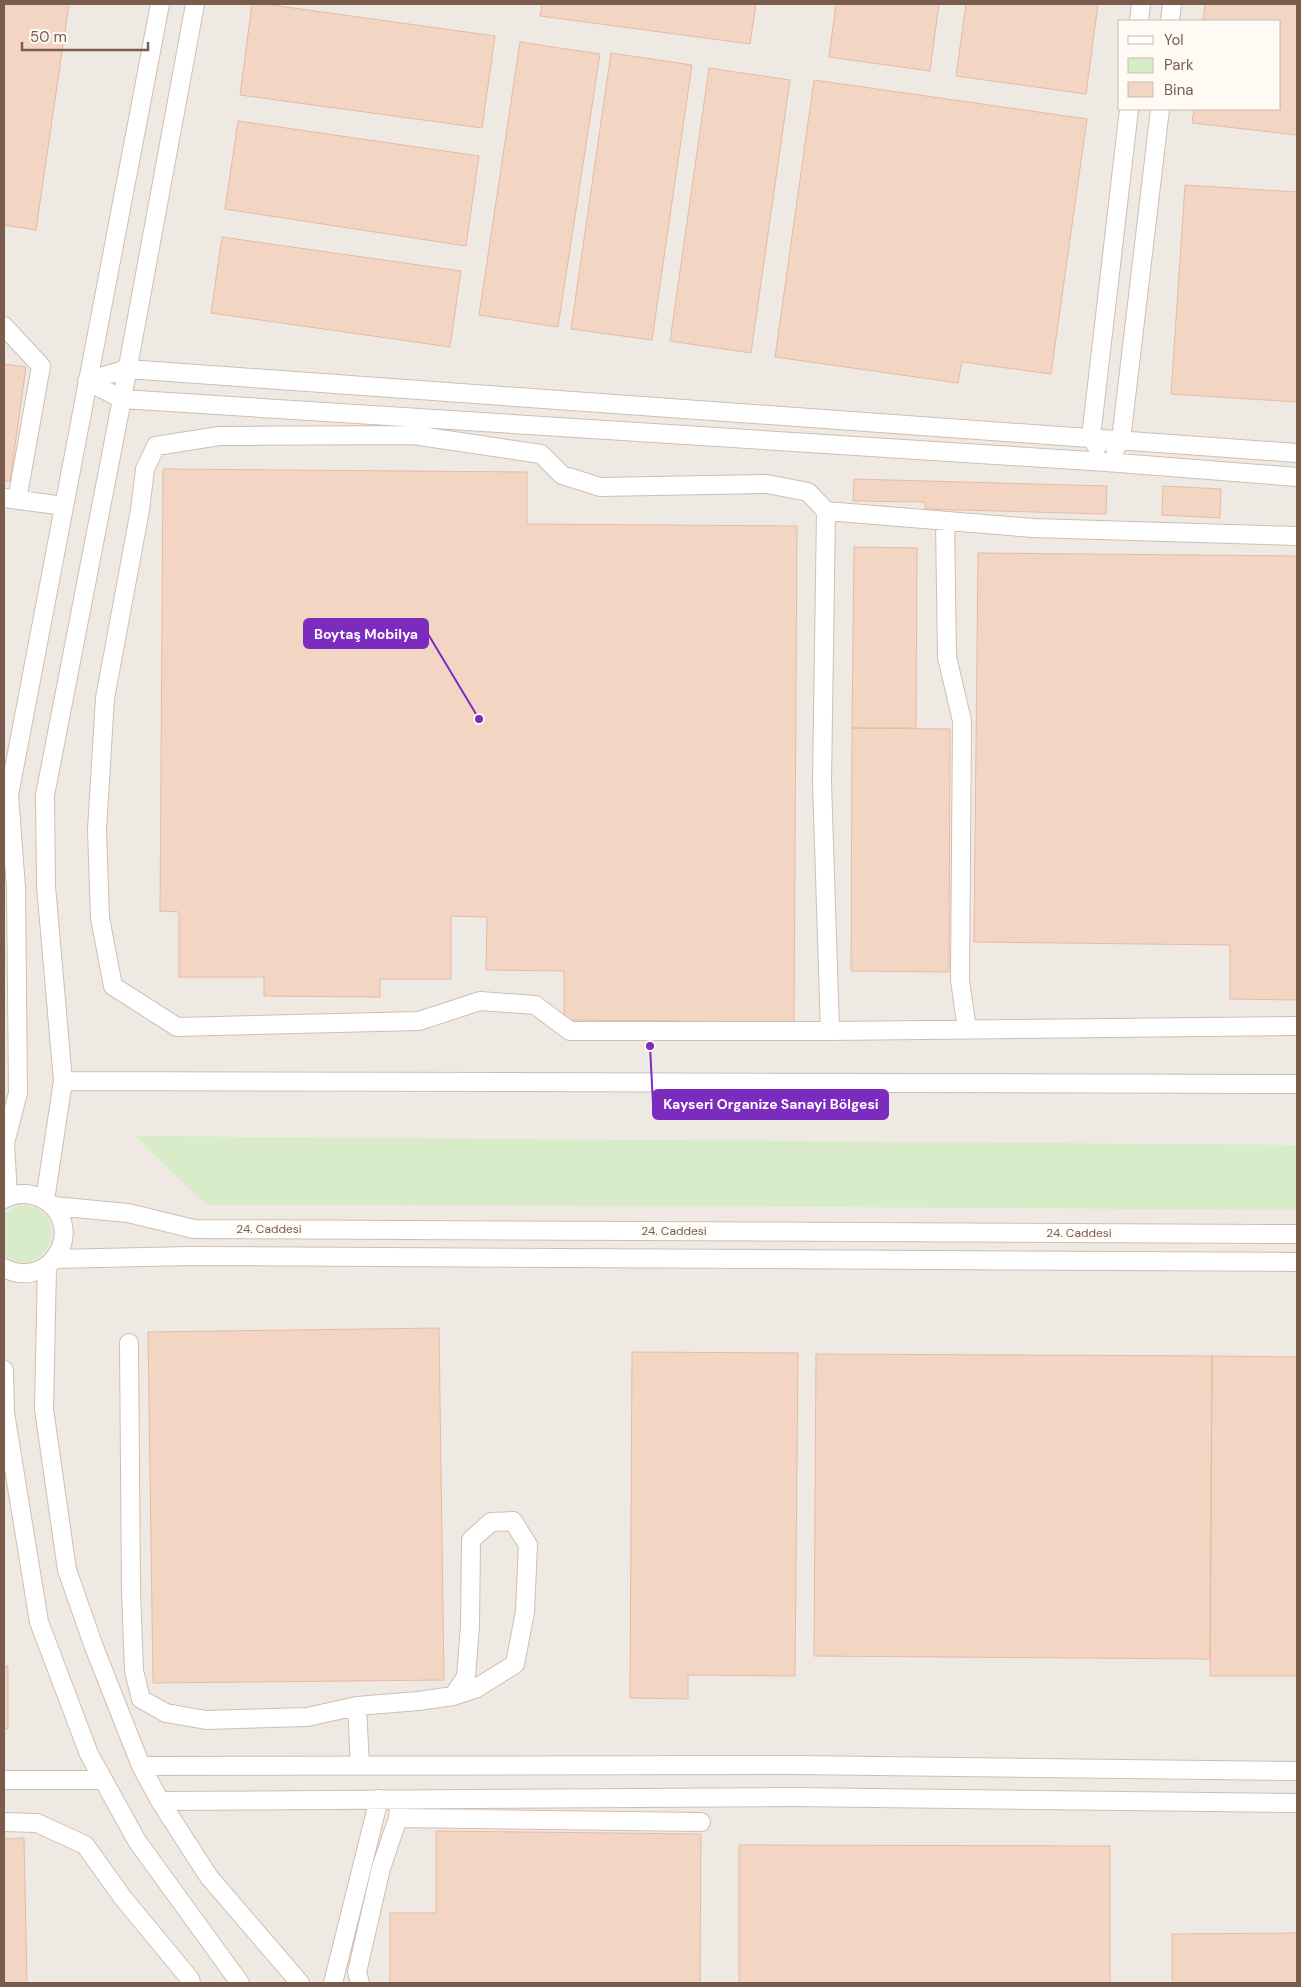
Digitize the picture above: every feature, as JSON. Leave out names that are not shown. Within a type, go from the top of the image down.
[{"type":"street","points":[[6,1198],[5,1143],[11,1094],[16,887],[9,795],[160,4]]},
{"type":"street","points":[[195,4],[122,399],[45,795],[46,886],[64,1081],[49,1203],[62,1223],[64,1233],[63,1242],[51,1263],[44,1409],[67,1570],[94,1647],[141,1766],[160,1801],[209,1877],[300,1983]]},
{"type":"street","points":[[1139,20],[1141,4]]},
{"type":"street","points":[[1170,20],[1172,4]]},
{"type":"street","points":[[1106,462],[1091,437],[1129,110]]},
{"type":"street","points":[[1106,462],[1121,440],[1160,110]]},
{"type":"street","points":[[4,326],[41,366],[10,499],[64,506]]},
{"type":"street","points":[[87,381],[127,370],[1297,453]]},
{"type":"street","points":[[87,381],[122,399],[1297,476]]},
{"type":"street","points":[[1297,536],[1033,528],[826,511],[808,492],[767,484],[600,488],[562,475],[541,454],[413,435],[219,436],[156,446],[145,469],[140,510],[105,698],[97,830],[100,918],[113,986],[177,1026],[419,1020],[480,1001],[536,1005],[570,1031],[830,1031],[1297,1026]]},
{"type":"street","points":[[826,511],[822,782],[830,1031]]},
{"type":"street","points":[[945,521],[947,657],[962,721],[960,980],[968,1030]]},
{"type":"street","points":[[64,1081],[1297,1084]]},
{"type":"street","name":"24. Caddesi","points":[[6,1198],[27,1194],[49,1203],[128,1213],[194,1229],[1297,1234]]},
{"type":"street","points":[[4,1268],[10,1272],[29,1273],[51,1263],[200,1256],[1297,1262]]},
{"type":"street","points":[[129,1343],[131,1590],[134,1671],[141,1699],[166,1713],[206,1720],[307,1718],[357,1706],[453,1696],[475,1689],[515,1664],[525,1612],[528,1545],[513,1521],[491,1522],[471,1540],[470,1626],[466,1677],[453,1696]]},
{"type":"street","points":[[4,1370],[5,1413],[39,1622],[89,1754],[137,1841],[240,1983]]},
{"type":"street","points":[[357,1706],[360,1766]]},
{"type":"street","points":[[141,1766],[796,1765],[1297,1771]]},
{"type":"street","points":[[4,1780],[103,1780]]},
{"type":"street","points":[[160,1801],[792,1797],[1297,1803]]},
{"type":"street","points":[[333,1983],[379,1799]]},
{"type":"street","points":[[360,1983],[357,1972],[381,1868],[398,1818],[400,1799]]},
{"type":"street","points":[[398,1818],[701,1822]]},
{"type":"street","points":[[4,1822],[37,1822],[85,1844],[123,1898],[190,1979],[191,1983]]},
{"type":"shaded area","points":[[4,4],[1297,4],[1297,1983],[4,1983]]},
{"type":"green space","points":[[135,1136],[1297,1145],[1297,1210],[206,1205]]},
{"type":"green space","points":[[19,1205],[37,1208],[47,1217],[51,1230],[49,1243],[43,1254],[32,1261],[19,1262],[4,1254],[4,1213]]},
{"type":"building","points":[[4,4],[69,4],[36,230],[4,225]]},
{"type":"building","points":[[252,4],[265,4],[495,36],[482,128],[240,95]]},
{"type":"building","points":[[542,4],[756,4],[750,44],[540,16]]},
{"type":"building","points":[[836,4],[939,4],[930,71],[829,57]]},
{"type":"building","points":[[966,4],[1098,4],[1086,94],[956,76]]},
{"type":"building","points":[[1205,4],[1297,4],[1297,135],[1192,123],[1194,110],[1281,110],[1281,20],[1203,20]]},
{"type":"building","points":[[520,42],[600,54],[558,327],[479,315]]},
{"type":"building","points":[[611,53],[692,65],[652,340],[571,329]]},
{"type":"building","points":[[709,68],[790,80],[751,353],[670,341]]},
{"type":"building","points":[[814,80],[1087,119],[1051,374],[962,362],[958,383],[775,357]]},
{"type":"building","points":[[238,121],[479,156],[466,246],[225,209]]},
{"type":"building","points":[[1185,185],[1297,192],[1297,402],[1171,394]]},
{"type":"building","points":[[222,237],[461,271],[450,347],[211,313]]},
{"type":"building","points":[[4,364],[26,367],[10,481],[4,481]]},
{"type":"building","points":[[163,469],[527,472],[527,524],[797,526],[794,1022],[564,1020],[564,971],[486,970],[487,917],[451,916],[451,979],[380,979],[380,997],[264,996],[264,977],[179,977],[179,912],[160,911]]},
{"type":"building","points":[[854,479],[1107,486],[1106,514],[925,509],[925,502],[853,501]]},
{"type":"building","points":[[1163,486],[1221,489],[1220,518],[1162,515]]},
{"type":"building","points":[[854,547],[917,548],[916,728],[852,728]]},
{"type":"building","points":[[978,553],[1297,556],[1297,1000],[1230,999],[1230,945],[974,942]]},
{"type":"building","points":[[852,728],[950,729],[949,972],[851,971]]},
{"type":"building","points":[[439,1328],[444,1680],[153,1683],[148,1332]]},
{"type":"building","points":[[632,1352],[798,1353],[795,1676],[688,1675],[688,1699],[630,1698]]},
{"type":"building","points":[[816,1354],[1212,1356],[1210,1659],[814,1656]]},
{"type":"building","points":[[1212,1356],[1297,1357],[1297,1676],[1210,1676]]},
{"type":"building","points":[[4,1666],[8,1666],[8,1729],[4,1729]]},
{"type":"building","points":[[436,1831],[701,1834],[700,1983],[390,1983],[390,1913],[436,1913]]},
{"type":"building","points":[[24,1838],[27,1983],[4,1983],[4,1839]]},
{"type":"building","points":[[739,1845],[1110,1846],[1110,1983],[739,1983]]},
{"type":"building","points":[[1297,1933],[1297,1983],[1172,1983],[1172,1934]]},
{"type":"place","name":"Boytaş Mobilya","points":[[479,719]]},
{"type":"place","name":"Kayseri Organize Sanayi Bölgesi","points":[[650,1046]]}]
